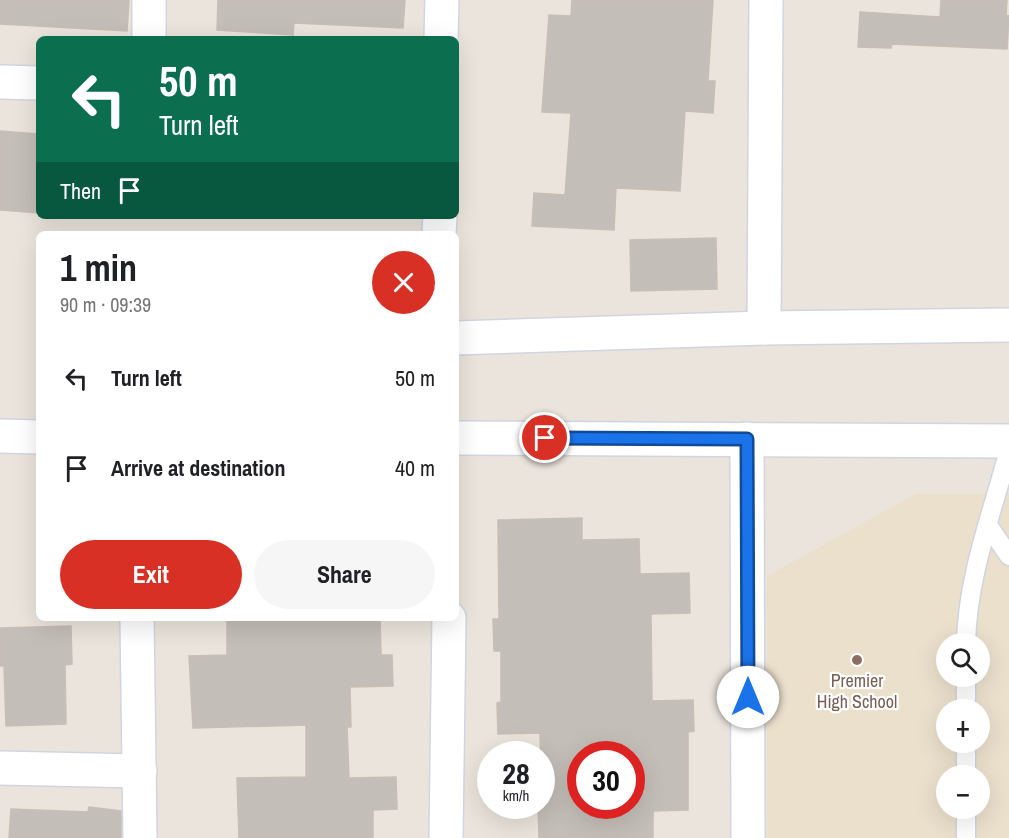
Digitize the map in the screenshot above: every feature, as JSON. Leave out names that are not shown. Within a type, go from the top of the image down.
[{"type":"street","points":[[149,36],[150,0]]},
{"type":"street","points":[[441,36],[442,0]]},
{"type":"street","points":[[764,328],[766,0]]},
{"type":"street","points":[[0,82],[36,83]]},
{"type":"street","points":[[459,338],[764,328],[1009,325]]},
{"type":"street","points":[[0,436],[36,437]]},
{"type":"street","points":[[459,438],[1009,441]]},
{"type":"street","points":[[747,439],[748,838]]},
{"type":"street","points":[[137,621],[141,838]]},
{"type":"street","points":[[446,838],[449,621]]},
{"type":"street","points":[[0,768],[140,771]]},
{"type":"lane","points":[[967,633],[968,608],[1009,450]]},
{"type":"lane","points":[[988,525],[1009,556]]},
{"type":"lane","points":[[966,819],[966,838]]},
{"type":"shaded area","name":"Premier High School","points":[[916,494],[1009,494],[1009,838],[767,838],[767,576]]},
{"type":"building","points":[[0,0],[129,0],[127,31],[0,24]]},
{"type":"building","points":[[218,0],[405,0],[403,28],[294,23],[293,35],[217,30]]},
{"type":"building","points":[[572,0],[713,0],[708,81],[715,81],[713,113],[685,111],[680,191],[616,188],[614,230],[532,226],[534,193],[565,195],[571,113],[542,112],[549,15],[571,16]]},
{"type":"building","points":[[941,0],[1007,0],[1006,15],[1009,16],[1007,49],[892,44],[891,48],[858,47],[860,12],[940,17]]},
{"type":"building","points":[[0,131],[36,134],[36,213],[0,210]]},
{"type":"building","points":[[716,238],[717,289],[631,291],[630,240]]},
{"type":"building","points":[[582,518],[582,540],[639,539],[640,574],[689,573],[690,613],[651,614],[652,701],[693,700],[694,731],[688,732],[688,810],[653,811],[653,838],[539,838],[538,819],[555,819],[555,741],[540,741],[540,733],[498,734],[497,703],[501,702],[501,651],[494,651],[493,619],[499,619],[498,520]]},
{"type":"building","points":[[227,621],[380,621],[381,655],[392,655],[393,686],[350,687],[351,727],[347,727],[349,778],[396,777],[397,809],[373,810],[373,838],[239,838],[237,778],[306,777],[306,725],[193,728],[189,656],[227,655]]},
{"type":"building","points":[[71,626],[72,664],[65,665],[66,724],[6,726],[4,666],[0,666],[0,628]]},
{"type":"building","points":[[89,807],[121,811],[121,838],[9,838],[11,809],[88,812]]},
{"type":"place","name":"Premier High School","points":[[857,660]]},
{"type":"route","points":[[545,438],[747,439],[748,697]]}]
